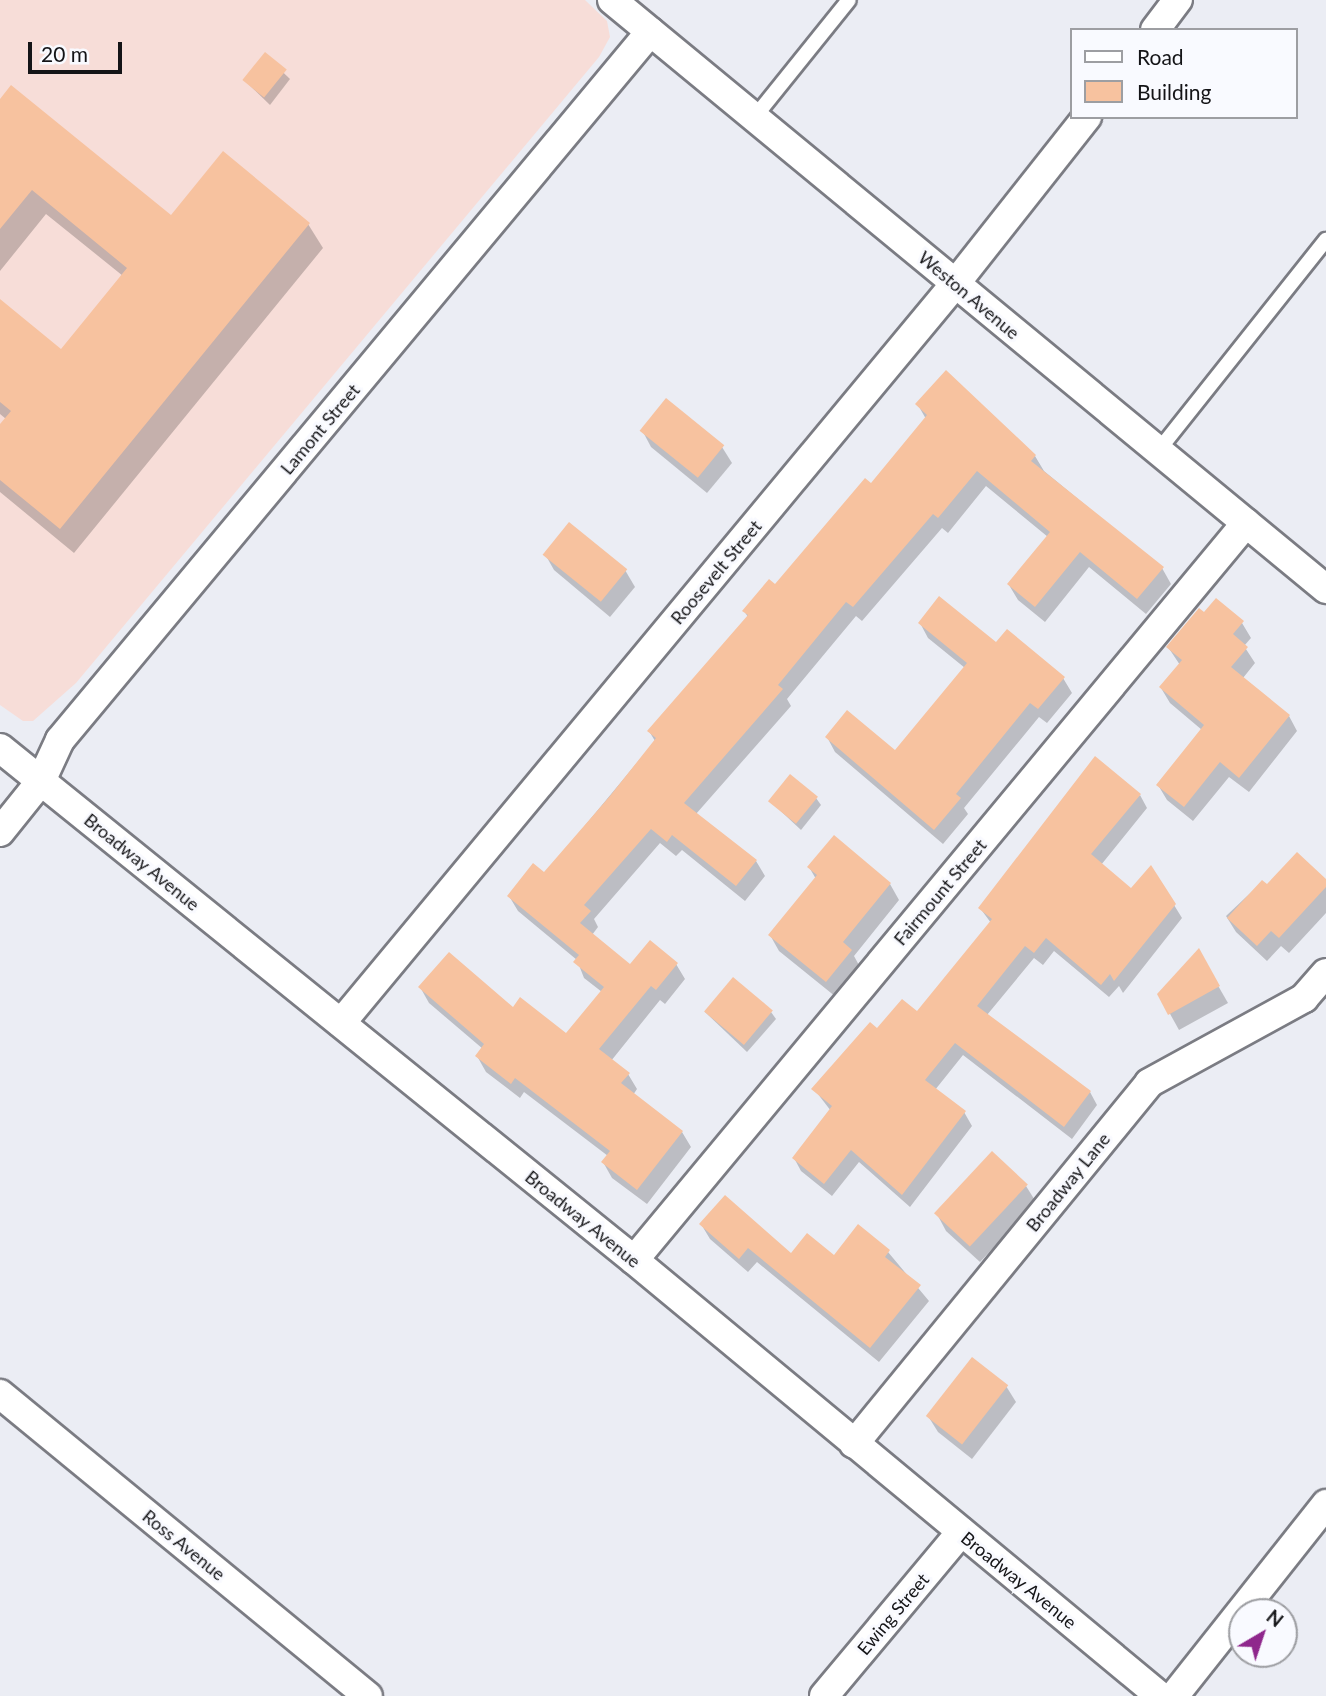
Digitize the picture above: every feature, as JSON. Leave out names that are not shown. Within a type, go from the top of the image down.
[{"type":"street","name":"Weston Avenue","points":[[612,0],[1326,589]]},
{"type":"street","points":[[1157,28],[1178,0]]},
{"type":"street","name":"Lamont Street","points":[[0,832],[41,781],[60,740],[650,32]]},
{"type":"street","name":"Roosevelt Street","points":[[341,1023],[955,284],[1085,119]]},
{"type":"street","name":"Fairmount Street","points":[[634,1260],[1246,523]]},
{"type":"street","name":"Broadway Avenue","points":[[0,748],[634,1260],[1160,1696]]},
{"type":"street","name":"Broadway Lane","points":[[854,1444],[1149,1083],[1304,998],[1326,973]]},
{"type":"street","name":"Ross Avenue","points":[[0,1394],[368,1696]]},
{"type":"street","points":[[1174,1696],[1326,1504]]},
{"type":"street","name":"Ewing Street","points":[[824,1696],[961,1532]]},
{"type":"lane","points":[[754,118],[849,0]]},
{"type":"lane","points":[[1158,451],[1326,240]]},
{"type":"shaded area","points":[[0,0],[585,0],[607,21],[610,37],[599,57],[76,683],[33,721],[23,721],[0,705]]},
{"type":"building","points":[[265,52],[287,70],[264,98],[242,80]]},
{"type":"building","points":[[11,85],[171,215],[223,151],[310,223],[60,529],[0,480],[0,424],[11,411],[0,402],[0,299],[61,349],[127,268],[32,190],[0,229],[0,99]]},
{"type":"building","points":[[946,370],[1036,455],[1031,461],[1164,567],[1137,599],[1080,552],[1035,607],[1007,584],[1050,532],[977,471],[938,518],[933,514],[853,607],[846,602],[778,685],[783,689],[684,803],[757,860],[736,886],[672,835],[667,842],[651,829],[584,905],[591,911],[580,923],[630,964],[650,940],[678,963],[656,990],[651,986],[599,1049],[630,1073],[621,1083],[683,1131],[637,1190],[601,1162],[610,1151],[515,1078],[511,1084],[475,1056],[484,1044],[418,987],[449,952],[513,1007],[520,997],[566,1033],[604,987],[573,962],[579,955],[507,896],[533,863],[544,872],[610,796],[656,738],[647,731],[748,615],[742,611],[769,579],[775,584],[865,478],[871,483],[927,415],[915,404]]},
{"type":"building","points":[[666,398],[724,445],[698,478],[640,431]]},
{"type":"building","points":[[569,522],[627,569],[601,602],[543,555]]},
{"type":"building","points":[[939,596],[996,642],[1007,629],[1065,677],[1038,709],[1030,703],[956,794],[961,798],[934,830],[825,737],[847,710],[895,750],[967,663],[918,623]]},
{"type":"building","points":[[1216,598],[1244,621],[1233,634],[1248,647],[1231,667],[1290,715],[1239,778],[1220,762],[1184,807],[1156,785],[1204,725],[1159,687],[1182,660],[1166,647],[1199,608],[1204,612]]},
{"type":"building","points":[[1095,756],[1141,794],[1091,854],[1131,888],[1151,865],[1176,904],[1114,981],[1110,974],[1101,985],[1046,938],[1034,953],[1025,946],[977,1006],[1091,1091],[1064,1127],[955,1043],[925,1080],[966,1111],[902,1195],[851,1150],[824,1184],[792,1158],[832,1106],[811,1089],[870,1022],[877,1028],[902,999],[917,1011],[992,919],[978,908]]},
{"type":"building","points":[[790,774],[818,797],[796,824],[768,801]]},
{"type":"building","points":[[834,835],[891,883],[843,942],[852,950],[826,982],[768,935],[817,875],[807,867]]},
{"type":"building","points":[[1297,852],[1326,879],[1326,887],[1279,938],[1271,931],[1257,946],[1227,918],[1262,880],[1267,884]]},
{"type":"building","points":[[1199,948],[1220,986],[1168,1015],[1157,994]]},
{"type":"building","points":[[733,977],[773,1010],[744,1045],[704,1011]]},
{"type":"building","points":[[992,1151],[1028,1184],[970,1247],[934,1213]]},
{"type":"building","points":[[725,1195],[791,1253],[807,1233],[834,1255],[858,1224],[890,1250],[885,1257],[921,1285],[870,1348],[748,1248],[739,1259],[699,1224]]},
{"type":"building","points":[[972,1357],[1008,1385],[962,1444],[926,1416]]}]
